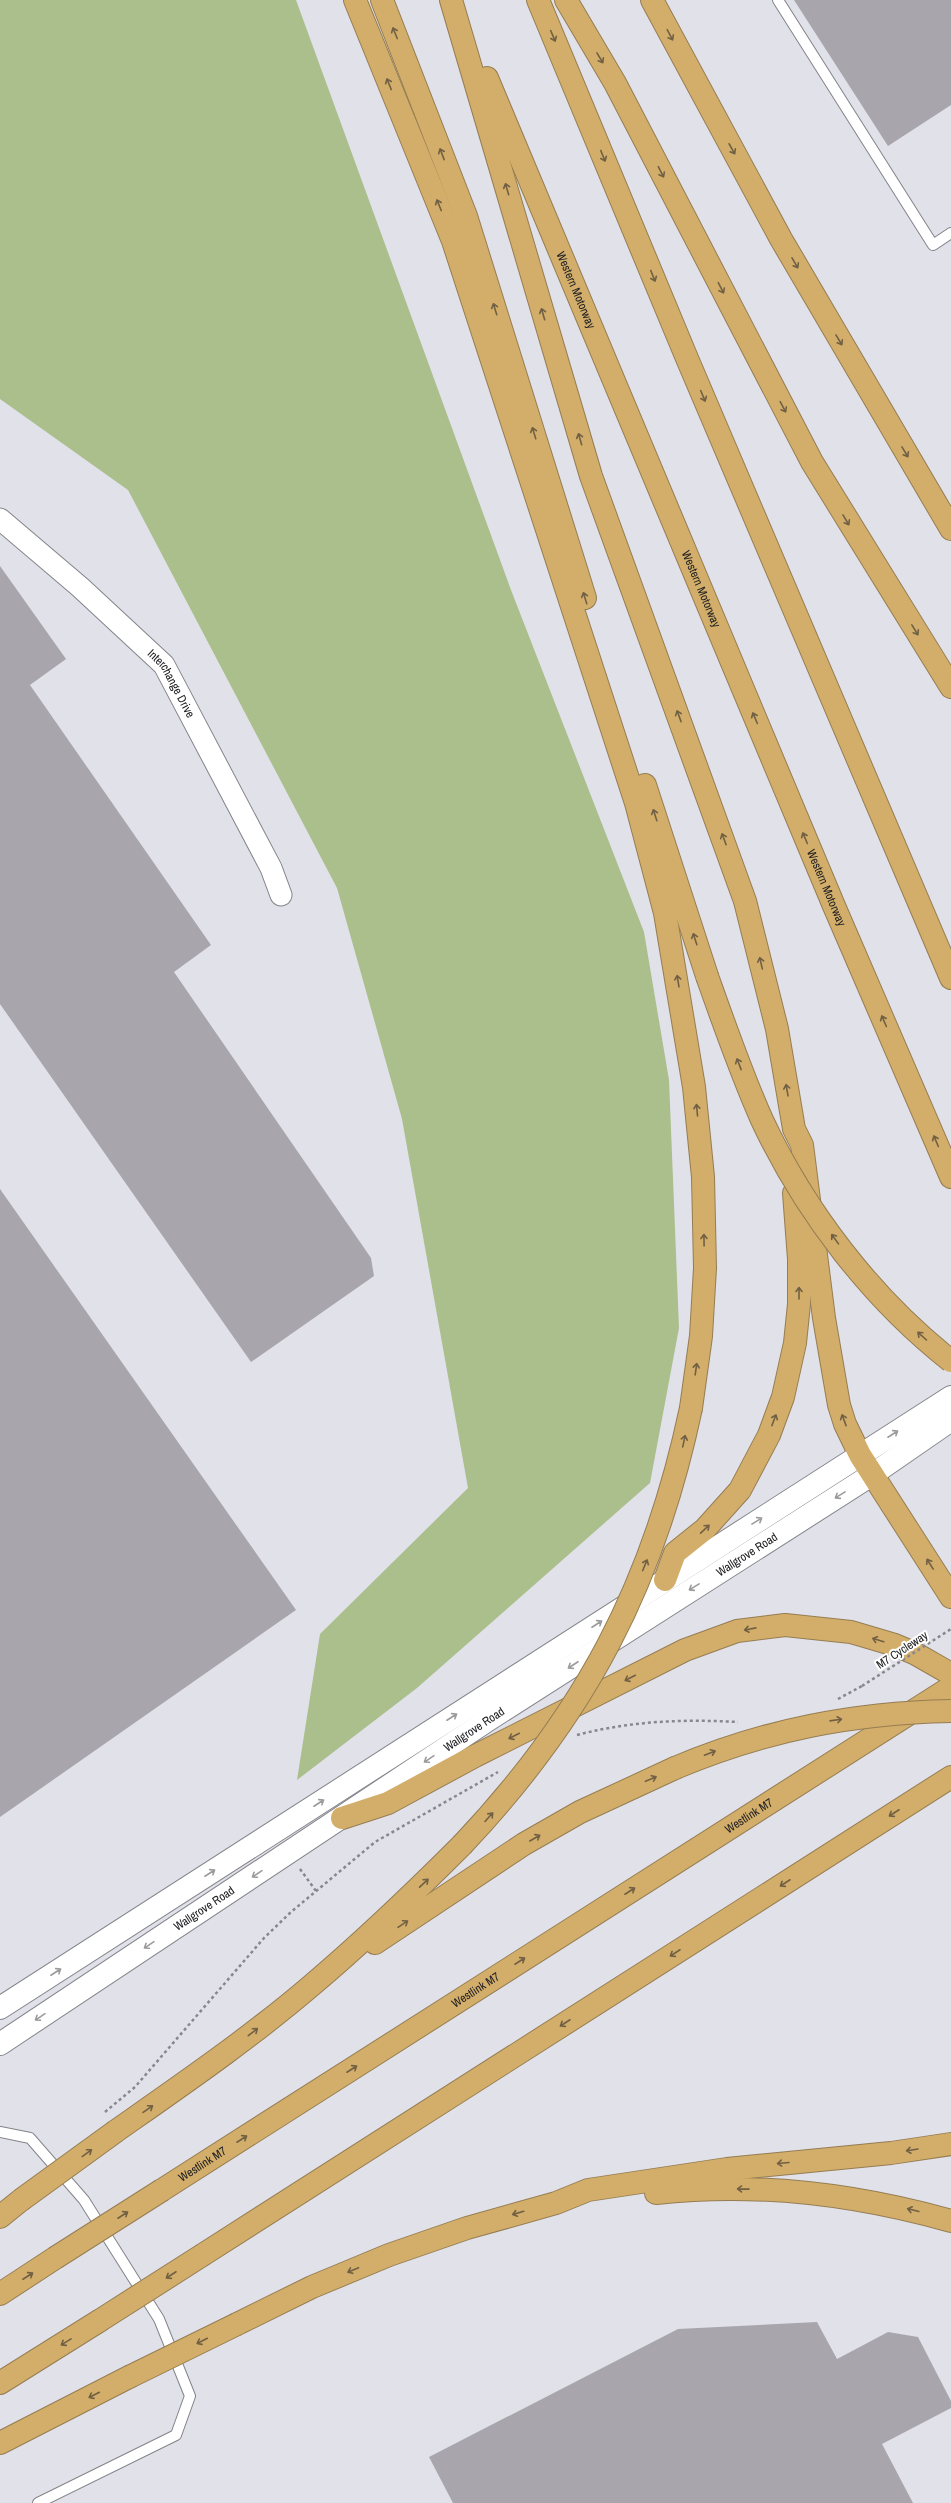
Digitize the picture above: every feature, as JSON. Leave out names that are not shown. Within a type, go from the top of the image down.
[{"type":"highway","points":[[0,2217],[116,2131],[243,2040],[313,1985],[422,1885],[462,1845],[513,1790],[555,1734],[600,1661],[627,1610],[656,1537],[675,1478],[691,1408],[701,1336],[705,1268],[703,1177],[693,1080],[665,913],[636,803],[458,256],[355,0]]},
{"type":"highway","points":[[382,0],[466,216],[590,614],[707,976],[746,1082],[763,1122],[800,1189],[844,1252],[893,1308],[951,1361]]},
{"type":"highway","points":[[452,0],[591,476],[745,901],[777,1029],[794,1129],[802,1145],[823,1311],[839,1405],[845,1424],[860,1455],[951,1597]]},
{"type":"highway","name":"Western Motorway","points":[[452,0],[831,898],[951,1176]]},
{"type":"highway","points":[[538,0],[686,356],[951,978]]},
{"type":"highway","points":[[566,0],[615,83],[812,462],[951,687]]},
{"type":"highway","points":[[652,0],[789,253],[951,529]]},
{"type":"highway","points":[[665,1580],[675,1553],[705,1529],[740,1490],[769,1435],[783,1397],[795,1343],[799,1304],[796,1216],[788,1143],[794,1129]]},
{"type":"highway","points":[[342,1818],[388,1803],[475,1756],[685,1650],[737,1631],[785,1626],[851,1632],[895,1645],[916,1654],[951,1674]]},
{"type":"highway","name":"Westlink M7","points":[[0,2294],[951,1687]]},
{"type":"highway","points":[[313,1985],[524,1844],[580,1812],[674,1768],[759,1736],[815,1723],[873,1715],[951,1711]]},
{"type":"highway","points":[[0,2383],[951,1777]]},
{"type":"highway","points":[[0,2443],[312,2287],[389,2254],[467,2228],[556,2203],[588,2190],[720,2170],[891,2153],[951,2144]]},
{"type":"highway","points":[[556,2203],[586,2202],[668,2192],[778,2190],[868,2201],[951,2220]]},
{"type":"main road","name":"Wallgrove Road","points":[[0,2008],[951,1397]]},
{"type":"main road","name":"Wallgrove Road","points":[[0,2044],[342,1818],[497,1713],[873,1474],[951,1420]]},
{"type":"street","name":"Interchange Drive","points":[[0,519],[80,587],[164,665],[267,861],[281,895]]},
{"type":"lane","points":[[778,0],[933,245],[951,233]]},
{"type":"lane","points":[[0,2132],[30,2138],[84,2200],[158,2319],[190,2396],[176,2435],[38,2503]]},
{"type":"path","name":"M7 Cycleway","points":[[862,1686],[951,1629]]},
{"type":"path","points":[[290,1852],[316,1891]]},
{"type":"green space","points":[[0,0],[296,0],[511,590],[644,932],[669,1080],[679,1328],[650,1483],[417,1688],[297,1780],[320,1634],[468,1488],[402,1119],[337,888],[128,490],[0,399]]},
{"type":"building","points":[[794,0],[951,0],[951,105],[888,146]]},
{"type":"building","points":[[0,566],[66,659],[30,685],[211,945],[174,972],[371,1258],[374,1276],[251,1362],[0,1004]]},
{"type":"building","points":[[0,1189],[296,1610],[0,1817]]},
{"type":"building","points":[[817,2322],[837,2359],[888,2332],[918,2337],[951,2401],[951,2408],[882,2444],[913,2503],[453,2503],[429,2457],[678,2329]]}]
